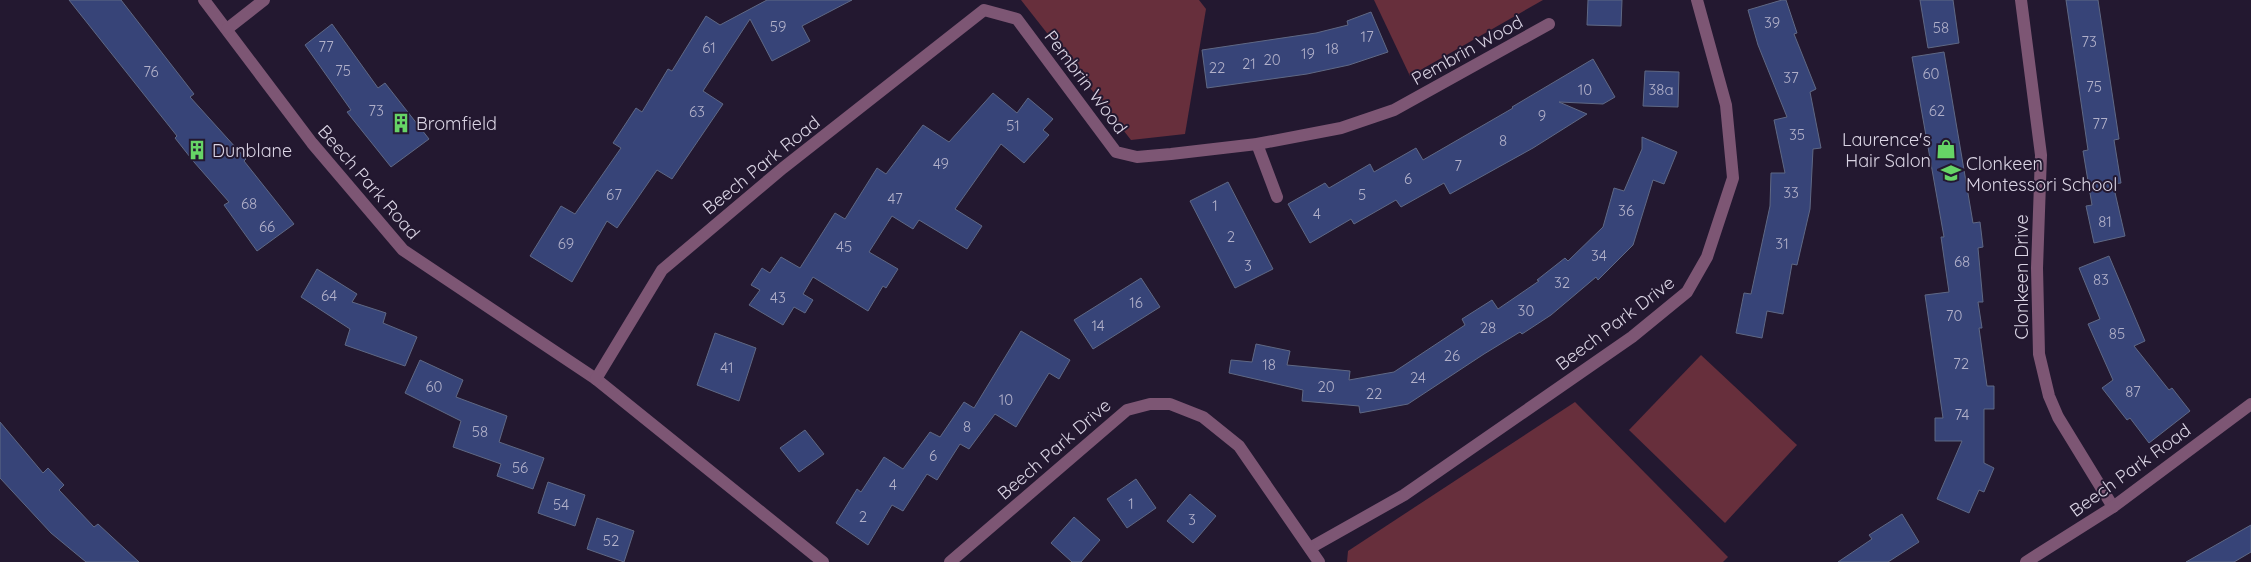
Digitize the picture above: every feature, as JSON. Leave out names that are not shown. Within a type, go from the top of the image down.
[{"type":"street","name":"Beech Park Road","points":[[204,0],[312,143],[403,250],[596,379],[823,562]]},
{"type":"street","points":[[227,28],[264,0]]},
{"type":"street","name":"Beech Park Drive","points":[[1310,548],[1404,495],[1632,337],[1687,292],[1707,257],[1732,178],[1726,105],[1697,0]]},
{"type":"street","name":"Clonkeen Drive","points":[[2021,0],[2041,155],[2036,268],[2039,354],[2049,396],[2058,417],[2113,507]]},
{"type":"street","name":"Beech Park Road","points":[[596,379],[662,270],[783,168],[984,10]]},
{"type":"street","name":"Pembrin Wood","points":[[984,10],[1017,19],[1116,152],[1137,157],[1257,144],[1341,128],[1394,110],[1549,24]]},
{"type":"street","points":[[1257,144],[1277,197]]},
{"type":"street","name":"Beech Park Drive","points":[[950,562],[1120,415],[1127,410],[1150,404],[1170,404],[1203,417],[1239,446],[1319,562]]},
{"type":"street","name":"Beech Park Road","points":[[2026,562],[2113,507],[2251,404]]},
{"type":"shaded area","points":[[1021,0],[1199,0],[1206,9],[1185,134],[1131,140]]},
{"type":"shaded area","points":[[1374,0],[1543,0],[1410,76]]},
{"type":"shaded area","points":[[1701,355],[1797,445],[1725,523],[1629,430]]},
{"type":"shaded area","points":[[1575,402],[1728,557],[1723,562],[1347,562],[1348,551]]},
{"type":"building","points":[[69,0],[121,0],[194,94],[190,97],[246,159],[244,161],[294,224],[257,251],[224,205],[229,202],[194,162],[175,138],[177,136]]},
{"type":"building","points":[[767,0],[852,0],[802,26],[810,41],[772,61],[750,19],[703,91],[723,104],[672,179],[657,170],[617,228],[607,221],[572,282],[530,256],[561,206],[575,214],[621,148],[613,143],[636,108],[642,112],[668,69],[672,71],[706,16],[720,25]]},
{"type":"building","points":[[1588,0],[1622,0],[1621,26],[1587,25]]},
{"type":"building","points":[[1786,0],[1797,33],[1794,34],[1816,89],[1810,92],[1821,148],[1813,149],[1810,209],[1797,265],[1792,264],[1783,314],[1767,311],[1762,338],[1736,333],[1744,293],[1751,294],[1770,206],[1771,173],[1785,173],[1774,120],[1787,117],[1758,45],[1748,10]]},
{"type":"building","points":[[1920,0],[1953,0],[1959,43],[1928,48]]},
{"type":"building","points":[[2066,0],[2098,0],[2119,139],[2114,140],[2121,183],[2113,184],[2125,236],[2094,243],[2086,206],[2092,205],[2083,151],[2088,150]]},
{"type":"building","points":[[1371,12],[1388,52],[1349,65],[1307,74],[1207,88],[1202,50],[1316,33],[1348,25],[1347,21]]},
{"type":"building","points":[[332,24],[378,88],[385,83],[429,139],[391,167],[347,112],[351,110],[305,45]]},
{"type":"building","points":[[1944,52],[1973,223],[1980,222],[1983,247],[1978,248],[1983,302],[1978,302],[1982,328],[1979,328],[1987,386],[1994,386],[1994,409],[1984,409],[1984,463],[1994,468],[1984,492],[1979,490],[1969,513],[1937,499],[1962,441],[1935,441],[1935,418],[1943,418],[1925,295],[1949,292],[1941,237],[1944,237],[1912,57]]},
{"type":"building","points":[[1593,59],[1615,97],[1603,104],[1559,102],[1587,114],[1533,148],[1450,194],[1444,183],[1401,207],[1396,200],[1354,224],[1351,219],[1310,243],[1288,204],[1325,183],[1329,188],[1370,164],[1374,172],[1416,148],[1423,160]]},
{"type":"building","points":[[1645,71],[1679,72],[1678,107],[1643,106]]},
{"type":"building","points":[[993,93],[1017,113],[1028,98],[1053,119],[1043,130],[1049,135],[1024,163],[1001,144],[955,209],[982,226],[967,249],[919,220],[913,229],[892,216],[869,252],[898,269],[886,288],[883,286],[868,311],[813,277],[803,294],[813,300],[805,313],[794,307],[783,325],[749,305],[760,290],[751,285],[762,268],[770,273],[781,257],[800,268],[835,213],[845,219],[877,168],[886,174],[923,125],[949,142]]},
{"type":"building","points":[[1642,137],[1677,152],[1664,184],[1653,180],[1633,245],[1598,280],[1596,277],[1551,315],[1522,334],[1520,332],[1484,354],[1408,404],[1360,413],[1359,406],[1302,401],[1303,390],[1229,373],[1231,360],[1252,362],[1256,344],[1290,351],[1287,365],[1350,371],[1349,380],[1394,372],[1465,325],[1462,319],[1492,300],[1498,309],[1539,281],[1537,280],[1565,258],[1568,261],[1603,227],[1614,188],[1624,191],[1642,149]]},
{"type":"building","points":[[1228,182],[1273,269],[1235,288],[1190,201]]},
{"type":"building","points":[[2109,256],[2145,341],[2134,346],[2169,390],[2172,388],[2190,411],[2149,443],[2130,418],[2127,420],[2102,388],[2113,380],[2088,324],[2100,319],[2079,268]]},
{"type":"building","points":[[317,269],[357,294],[352,302],[386,313],[383,323],[417,337],[405,366],[345,345],[350,329],[301,297]]},
{"type":"building","points":[[1141,278],[1160,307],[1093,349],[1074,320]]},
{"type":"building","points":[[1021,331],[1070,360],[1059,379],[1049,373],[1016,427],[995,414],[969,449],[960,444],[937,480],[927,474],[903,511],[892,505],[868,545],[836,523],[857,489],[861,492],[884,457],[903,469],[930,432],[940,437],[964,402],[974,408]]},
{"type":"building","points":[[715,333],[756,348],[739,401],[697,385]]},
{"type":"building","points":[[420,360],[463,380],[456,397],[507,416],[499,442],[544,458],[533,489],[497,476],[501,464],[453,447],[461,421],[405,393]]},
{"type":"building","points":[[0,422],[43,473],[48,468],[64,485],[59,490],[94,527],[98,524],[139,562],[86,562],[51,533],[0,478]]},
{"type":"building","points":[[805,430],[824,454],[799,472],[780,448]]},
{"type":"building","points":[[1136,479],[1156,508],[1127,528],[1107,499]]},
{"type":"building","points":[[548,482],[585,495],[575,526],[538,513]]},
{"type":"building","points":[[1190,494],[1216,516],[1193,543],[1167,521]]},
{"type":"building","points":[[1902,514],[1919,542],[1888,562],[1838,562],[1872,539],[1869,535]]},
{"type":"building","points":[[1074,517],[1100,540],[1081,562],[1072,562],[1051,543]]},
{"type":"building","points":[[597,518],[634,531],[624,562],[587,549]]},
{"type":"building","points":[[2251,525],[2251,552],[2234,562],[2186,562]]},
{"type":"place","name":"Bromfield","points":[[401,123]]},
{"type":"place","name":"Laurence's Hair Salon","points":[[1946,149]]},
{"type":"place","name":"Dunblane","points":[[197,150]]},
{"type":"place","name":"Clonkeen Montessori School","points":[[1951,173]]}]
